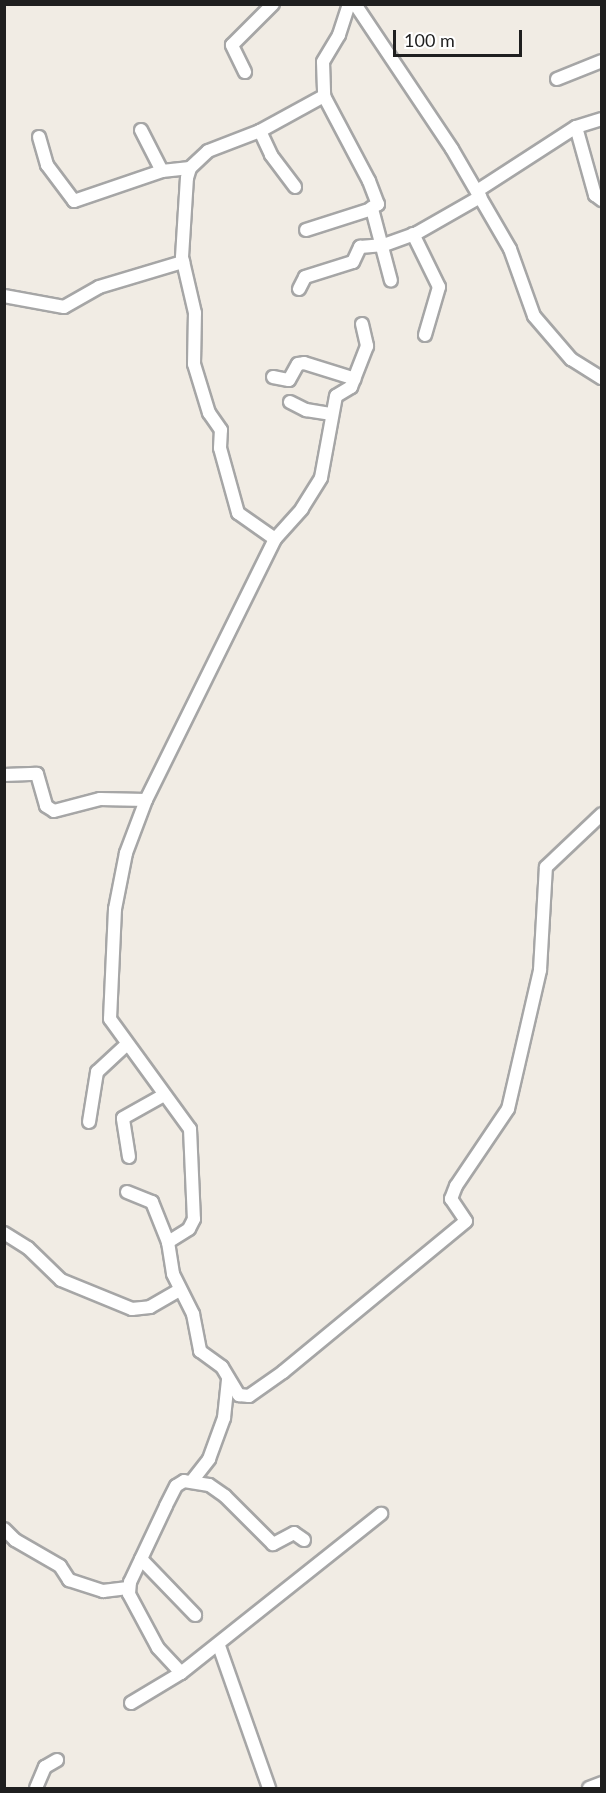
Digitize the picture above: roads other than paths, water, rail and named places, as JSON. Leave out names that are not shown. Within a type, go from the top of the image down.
[{"type":"street","points":[[245,72],[232,45],[273,4]]},
{"type":"street","points":[[306,230],[378,204],[369,181],[324,96],[323,62],[339,35],[349,4]]},
{"type":"street","points":[[355,4],[371,22],[510,249],[534,316],[571,359],[602,378]]},
{"type":"street","points":[[557,79],[602,61]]},
{"type":"street","points":[[39,137],[47,165],[74,201],[162,171],[190,168],[208,151],[260,131],[324,96]]},
{"type":"street","points":[[299,289],[305,277],[353,262],[360,248],[383,245],[413,234],[478,194],[576,128],[602,119]]},
{"type":"street","points":[[576,128],[595,195],[602,200]]},
{"type":"street","points":[[141,130],[162,171]]},
{"type":"street","points":[[260,131],[271,155],[295,187]]},
{"type":"street","points":[[190,168],[183,262],[195,313],[194,364],[209,413],[221,430],[220,448],[236,508],[242,518],[275,539]]},
{"type":"street","points":[[371,208],[391,280]]},
{"type":"street","points":[[413,234],[440,288],[425,335]]},
{"type":"street","points":[[4,296],[64,307],[99,288],[183,262]]},
{"type":"street","points":[[168,1242],[193,1225],[193,1150],[188,1122],[164,1095],[127,1044],[108,1012],[112,949],[124,862],[146,800],[275,539],[319,484],[336,396],[355,379],[366,346],[362,324]]},
{"type":"street","points":[[273,376],[289,380],[298,364],[304,363],[355,379]]},
{"type":"street","points":[[290,402],[306,410],[332,414]]},
{"type":"street","points":[[4,775],[37,774],[46,806],[54,811],[100,799],[146,800]]},
{"type":"street","points":[[127,1192],[152,1202],[168,1242],[178,1290],[193,1314],[200,1351],[218,1363],[239,1395],[249,1396],[466,1221],[451,1199],[456,1186],[508,1109],[540,969],[546,867],[602,814]]},
{"type":"street","points":[[89,1122],[97,1072],[127,1044]]},
{"type":"street","points":[[129,1157],[123,1118],[164,1095]]},
{"type":"street","points":[[4,1233],[28,1248],[61,1280],[132,1309],[150,1307],[178,1290]]},
{"type":"street","points":[[181,1673],[158,1648],[128,1588],[176,1486],[192,1480],[208,1459],[225,1418],[228,1380]]},
{"type":"street","points":[[192,1480],[225,1496],[273,1544],[294,1533],[304,1540]]},
{"type":"street","points":[[131,1703],[181,1673],[219,1646],[381,1514]]},
{"type":"street","points":[[4,1528],[15,1540],[60,1566],[66,1579],[103,1591],[128,1588]]},
{"type":"street","points":[[141,1558],[195,1614]]},
{"type":"street","points":[[219,1646],[269,1788]]},
{"type":"street","points":[[36,1788],[45,1767],[57,1760]]},
{"type":"street","points":[[589,1788],[602,1783]]}]
